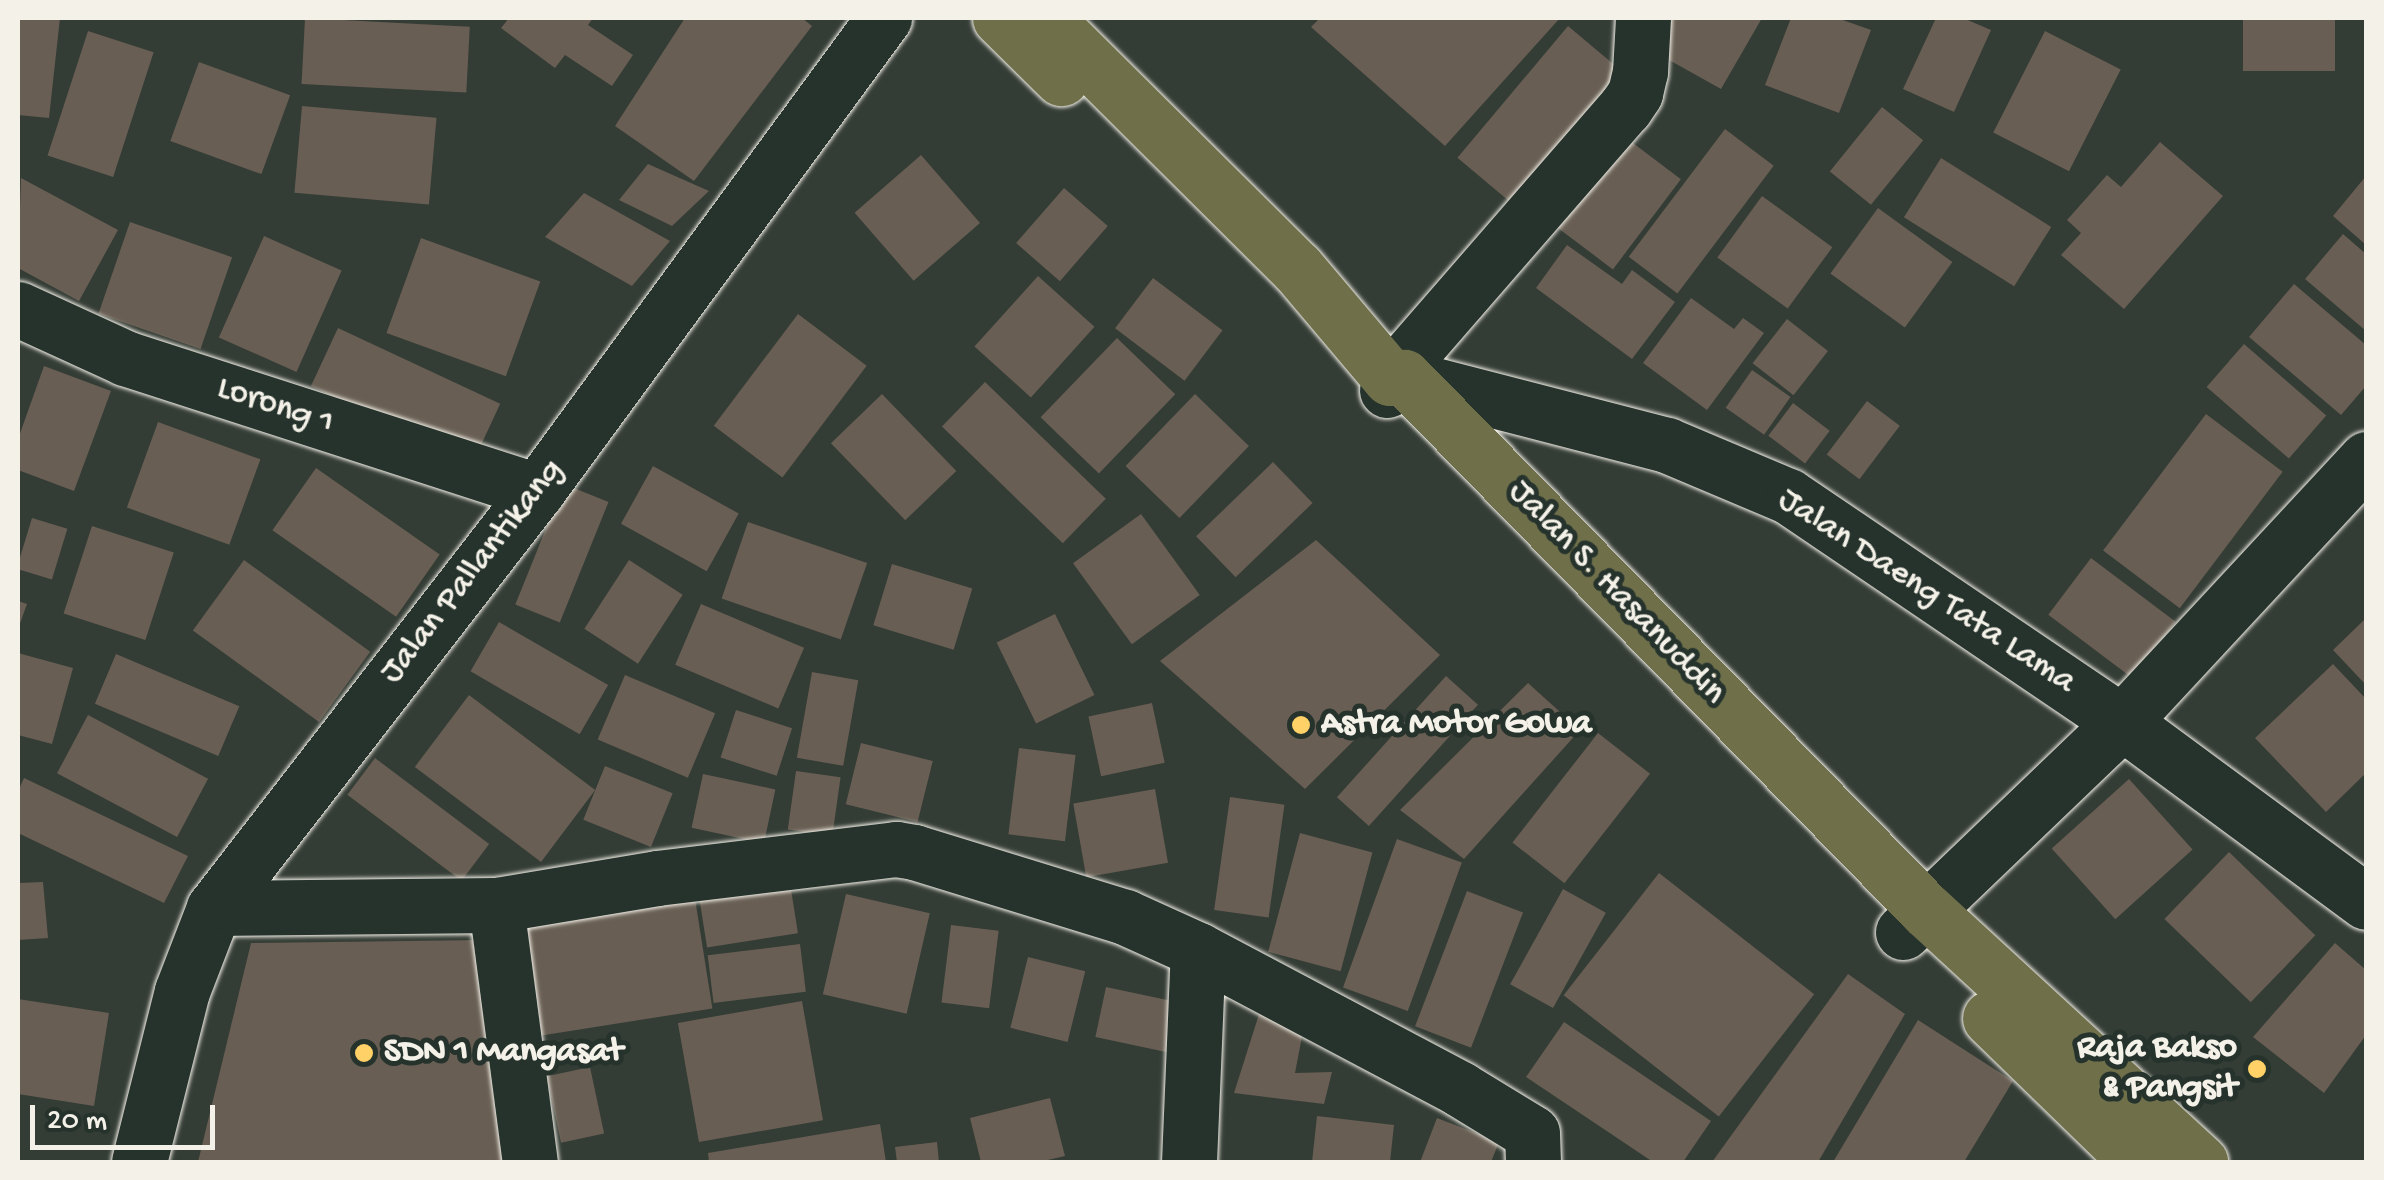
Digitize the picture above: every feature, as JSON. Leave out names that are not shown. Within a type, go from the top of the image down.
[{"type":"highway","name":"Jalan S. Hasanuddin","points":[[1000,18],[1297,268],[1392,383],[1914,921],[2138,1162]]},
{"type":"highway","name":"Jalan S. Hasanuddin","points":[[1045,18],[1156,149]]},
{"type":"highway","name":"Jalan S. Hasanuddin","points":[[1914,921],[2200,1162]]},
{"type":"street","name":"Jalan Pallantikang","points":[[139,1162],[182,991],[214,908],[537,491],[884,18]]},
{"type":"street","points":[[1392,383],[1625,108],[1635,93],[1640,72],[1644,18]]},
{"type":"street","name":"Lorong 1","points":[[18,309],[125,358],[537,491]]},
{"type":"street","name":"Jalan Daeng Tata Lama","points":[[1392,383],[1667,445],[1788,496],[2122,722],[2366,902]]},
{"type":"street","points":[[1914,921],[2122,722],[2366,459]]},
{"type":"street","points":[[214,908],[496,904],[657,878],[896,849],[1125,917],[1198,950],[1460,1089],[1532,1133],[1533,1162]]},
{"type":"street","points":[[496,904],[530,1162]]},
{"type":"street","points":[[1189,1162],[1198,950]]},
{"type":"building","points":[[18,18],[60,18],[49,118],[18,115]]},
{"type":"building","points":[[305,18],[470,27],[466,93],[302,84]]},
{"type":"building","points":[[509,18],[593,18],[588,25],[633,55],[612,86],[565,55],[555,68],[501,28]]},
{"type":"building","points":[[685,18],[802,18],[812,26],[694,181],[615,126]]},
{"type":"building","points":[[1320,18],[1560,18],[1445,146],[1311,27]]},
{"type":"building","points":[[1673,18],[1762,18],[1721,89],[1653,51]]},
{"type":"building","points":[[1791,18],[1837,18],[1871,30],[1839,113],[1765,85]]},
{"type":"building","points":[[1936,18],[1963,18],[1991,30],[1954,112],[1903,89]]},
{"type":"building","points":[[2243,18],[2335,18],[2335,71],[2243,71]]},
{"type":"building","points":[[1568,26],[1625,74],[1515,206],[1457,158]]},
{"type":"building","points":[[88,31],[154,52],[113,177],[48,156]]},
{"type":"building","points":[[2045,31],[2121,70],[2069,171],[1993,133]]},
{"type":"building","points":[[199,62],[290,95],[261,174],[170,141]]},
{"type":"building","points":[[302,106],[436,118],[429,204],[294,193]]},
{"type":"building","points":[[1882,107],[1923,140],[1871,205],[1830,172]]},
{"type":"building","points":[[1725,129],[1774,166],[1677,293],[1629,257]]},
{"type":"building","points":[[1621,134],[1681,179],[1613,269],[1553,224]]},
{"type":"building","points":[[2160,142],[2223,196],[2124,309],[2061,255],[2081,233],[2067,220],[2107,175],[2121,187]]},
{"type":"building","points":[[921,155],[980,223],[914,281],[855,213]]},
{"type":"building","points":[[1941,158],[2051,227],[2014,286],[1904,217]]},
{"type":"building","points":[[648,164],[709,191],[672,226],[619,200]]},
{"type":"building","points":[[2366,176],[2366,245],[2333,216]]},
{"type":"building","points":[[21,178],[118,230],[79,301],[18,268]]},
{"type":"building","points":[[1064,188],[1108,226],[1060,281],[1016,243]]},
{"type":"building","points":[[584,193],[670,241],[632,286],[545,237]]},
{"type":"building","points":[[1762,196],[1832,247],[1788,309],[1717,257]]},
{"type":"building","points":[[1878,208],[1952,262],[1905,328],[1830,274]]},
{"type":"building","points":[[130,222],[232,257],[201,349],[98,314]]},
{"type":"building","points":[[2343,234],[2366,254],[2366,331],[2305,279]]},
{"type":"building","points":[[264,236],[342,271],[297,372],[219,337]]},
{"type":"building","points":[[421,238],[540,281],[506,376],[386,333]]},
{"type":"building","points":[[1567,245],[1622,284],[1632,270],[1675,302],[1632,359],[1536,288]]},
{"type":"building","points":[[1038,276],[1094,327],[1031,397],[974,347]]},
{"type":"building","points":[[1153,278],[1222,330],[1185,381],[1115,328]]},
{"type":"building","points":[[2294,284],[2366,345],[2366,386],[2341,415],[2249,337]]},
{"type":"building","points":[[1691,298],[1734,329],[1743,318],[1764,333],[1707,410],[1643,363]]},
{"type":"building","points":[[798,314],[867,366],[782,478],[714,426]]},
{"type":"building","points":[[1787,319],[1828,351],[1793,395],[1753,363]]},
{"type":"building","points":[[338,328],[500,404],[473,462],[311,386]]},
{"type":"building","points":[[1117,338],[1175,394],[1099,473],[1041,417]]},
{"type":"building","points":[[2244,344],[2326,416],[2289,459],[2207,387]]},
{"type":"building","points":[[44,366],[111,391],[74,491],[18,470],[18,439]]},
{"type":"building","points":[[1752,370],[1791,397],[1764,435],[1726,408]]},
{"type":"building","points":[[985,382],[1106,499],[1063,543],[942,427]]},
{"type":"building","points":[[882,394],[956,471],[905,520],[831,443]]},
{"type":"building","points":[[1195,394],[1249,446],[1179,518],[1126,466]]},
{"type":"building","points":[[1867,401],[1900,426],[1859,479],[1827,455]]},
{"type":"building","points":[[1793,403],[1830,431],[1805,463],[1768,436]]},
{"type":"building","points":[[2206,414],[2283,472],[2180,608],[2103,551]]},
{"type":"building","points":[[158,422],[260,459],[229,545],[127,508]]},
{"type":"building","points":[[1273,462],[1313,503],[1236,577],[1196,536]]},
{"type":"building","points":[[653,466],[739,514],[707,571],[621,524]]},
{"type":"building","points":[[316,468],[440,555],[396,617],[272,530]]},
{"type":"building","points":[[564,484],[609,502],[560,623],[515,605]]},
{"type":"building","points":[[1141,514],[1200,595],[1132,644],[1073,563]]},
{"type":"building","points":[[32,518],[67,529],[52,580],[18,569]]},
{"type":"building","points":[[748,522],[867,563],[841,640],[722,599]]},
{"type":"building","points":[[92,526],[174,553],[145,640],[64,613]]},
{"type":"building","name":"Astra Motor Gowa","points":[[1316,540],[1440,655],[1305,789],[1160,661]]},
{"type":"building","points":[[2091,558],[2176,622],[2133,678],[2048,615]]},
{"type":"building","points":[[244,560],[370,652],[319,722],[193,630]]},
{"type":"building","points":[[629,560],[683,595],[638,664],[584,629]]},
{"type":"building","points":[[892,564],[972,589],[954,650],[873,625]]},
{"type":"building","points":[[18,601],[27,604],[18,629]]},
{"type":"building","points":[[701,604],[804,648],[778,709],[675,665]]},
{"type":"building","points":[[1055,614],[1094,695],[1036,723],[997,642]]},
{"type":"building","points":[[2366,618],[2366,685],[2333,650]]},
{"type":"building","points":[[499,622],[608,685],[580,734],[470,671]]},
{"type":"building","points":[[18,653],[73,668],[52,744],[18,735]]},
{"type":"building","points":[[116,654],[239,706],[218,756],[95,704]]},
{"type":"building","points":[[2333,664],[2366,699],[2366,773],[2326,812],[2255,738]]},
{"type":"building","points":[[812,672],[858,680],[843,766],[797,758]]},
{"type":"building","points":[[625,675],[715,713],[688,778],[598,739]]},
{"type":"building","points":[[1446,676],[1478,705],[1369,826],[1337,797]]},
{"type":"building","points":[[1528,683],[1580,730],[1464,859],[1400,810]]},
{"type":"building","points":[[469,695],[595,790],[541,862],[415,767]]},
{"type":"building","points":[[1152,703],[1165,763],[1101,776],[1088,717]]},
{"type":"building","points":[[736,710],[792,728],[777,776],[721,758]]},
{"type":"building","points":[[88,715],[208,779],[177,837],[57,773]]},
{"type":"building","points":[[1598,733],[1650,774],[1564,883],[1512,843]]},
{"type":"building","points":[[861,743],[933,761],[918,822],[846,804]]},
{"type":"building","points":[[1019,748],[1076,755],[1065,841],[1008,834]]},
{"type":"building","points":[[375,758],[489,844],[462,881],[347,795]]},
{"type":"building","points":[[605,766],[673,793],[651,847],[583,820]]},
{"type":"building","points":[[796,771],[841,777],[832,836],[788,829]]},
{"type":"building","points":[[703,774],[775,789],[764,843],[692,828]]},
{"type":"building","points":[[24,778],[188,856],[164,903],[18,833],[18,791]]},
{"type":"building","points":[[2129,779],[2193,850],[2115,919],[2052,849]]},
{"type":"building","points":[[1155,789],[1168,863],[1086,877],[1073,803]]},
{"type":"building","points":[[1230,797],[1284,805],[1269,918],[1214,910]]},
{"type":"building","points":[[1300,833],[1372,852],[1341,971],[1268,952]]},
{"type":"building","points":[[1397,839],[1462,863],[1408,1011],[1343,987]]},
{"type":"building","points":[[2229,852],[2315,935],[2251,1002],[2164,919]]},
{"type":"building","points":[[787,864],[798,933],[707,948],[696,878]]},
{"type":"building","points":[[1659,873],[1814,994],[1719,1116],[1564,995]]},
{"type":"building","points":[[43,882],[48,938],[18,940],[18,883]]},
{"type":"building","points":[[693,886],[712,1008],[542,1036],[522,913]]},
{"type":"building","points":[[1563,889],[1606,913],[1553,1008],[1510,984]]},
{"type":"building","points":[[1467,891],[1523,913],[1471,1048],[1415,1026]]},
{"type":"building","points":[[846,894],[930,913],[907,1014],[823,994]]},
{"type":"building","points":[[951,925],[999,931],[989,1008],[941,1002]]},
{"type":"building","name":"SDN 1 Mangasat","points":[[484,940],[523,1162],[198,1162],[251,943]]},
{"type":"building","points":[[2335,943],[2366,970],[2366,1035],[2324,1093],[2253,1037]]},
{"type":"building","points":[[800,944],[806,992],[714,1003],[708,955]]},
{"type":"building","points":[[1028,957],[1085,971],[1068,1042],[1010,1028]]},
{"type":"building","points":[[1848,974],[1905,1014],[1818,1162],[1712,1162]]},
{"type":"building","points":[[1106,987],[1193,1006],[1182,1055],[1095,1037]]},
{"type":"building","points":[[18,999],[109,1013],[94,1106],[18,1094]]},
{"type":"building","points":[[802,1001],[823,1120],[699,1142],[678,1023]]},
{"type":"building","points":[[1261,1008],[1304,1026],[1295,1073],[1332,1072],[1324,1104],[1234,1093]]},
{"type":"building","points":[[1918,1020],[2013,1081],[1964,1162],[1833,1162]]},
{"type":"building","points":[[1564,1022],[1711,1121],[1683,1162],[1653,1162],[1526,1077]]},
{"type":"building","points":[[590,1067],[604,1134],[561,1143],[547,1076]]},
{"type":"building","points":[[1050,1098],[1065,1156],[1039,1162],[981,1162],[970,1118]]},
{"type":"building","points":[[1317,1116],[1394,1125],[1390,1162],[1312,1162]]},
{"type":"building","points":[[1437,1118],[1499,1142],[1491,1162],[1420,1162]]},
{"type":"building","points":[[880,1124],[886,1162],[709,1162],[708,1153]]},
{"type":"building","points":[[937,1142],[939,1162],[897,1162],[895,1147]]},
{"type":"place","name":"Astra Motor Gowa","points":[[1301,725]]},
{"type":"place","name":"SDN 1 Mangasat","points":[[364,1053]]},
{"type":"place","name":"Raja Bakso & Pangsit","points":[[2257,1069]]}]
